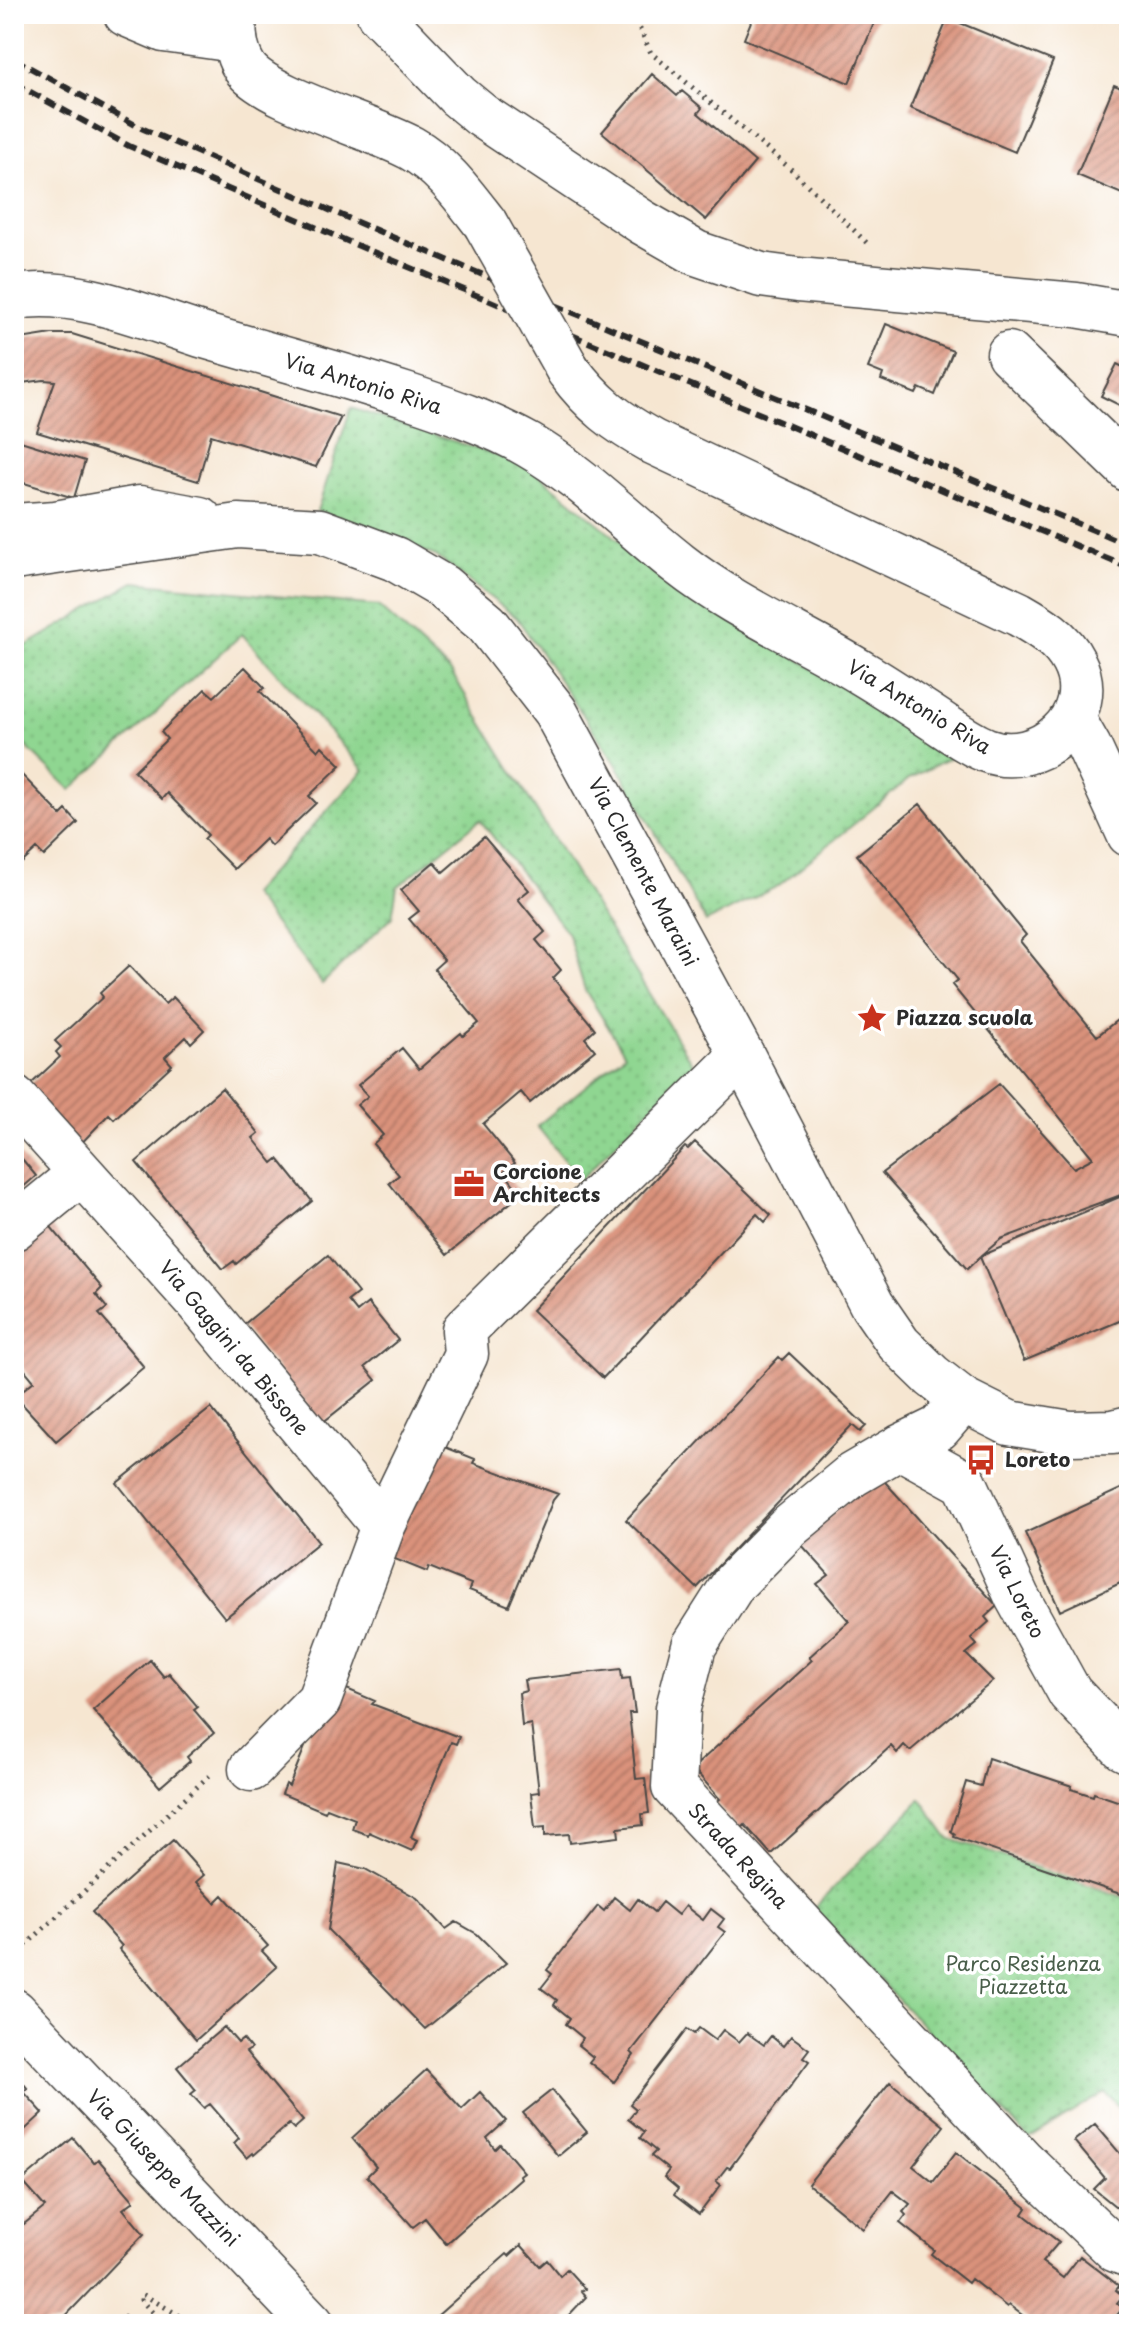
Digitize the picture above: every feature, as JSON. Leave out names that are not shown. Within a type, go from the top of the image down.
[{"type":"main road","points":[[126,14],[164,30],[235,27],[244,67],[254,77],[270,88],[363,125],[414,150],[436,167],[485,223],[568,370],[599,406],[618,422],[653,442],[1042,627],[1074,663],[1079,693],[1073,719],[1129,834]]},
{"type":"main road","points":[[379,14],[481,115],[642,222],[712,260],[761,275],[798,280],[1076,305],[1129,314]]},
{"type":"main road","name":"Via Antonio Riva","points":[[14,298],[53,296],[106,306],[471,417],[555,462],[682,567],[722,593],[860,671],[984,750],[1021,755],[1036,750],[1059,735],[1073,719]]},
{"type":"main road","points":[[1009,354],[1129,470]]},
{"type":"main road","points":[[14,526],[56,523],[140,508],[238,526]]},
{"type":"main road","name":"Via Clemente Maraini","points":[[14,558],[238,526],[320,531],[395,559],[443,587],[487,624],[555,711],[742,1055],[872,1305],[899,1344],[932,1376],[963,1400],[993,1417],[1028,1428],[1070,1433],[1113,1432],[1129,1428]]},
{"type":"main road","points":[[251,1769],[319,1700],[383,1526],[466,1354],[464,1330],[742,1055]]},
{"type":"main road","name":"Via Gaggini da Bissone","points":[[14,1098],[195,1299],[383,1526]]},
{"type":"main road","points":[[14,1228],[81,1173]]},
{"type":"main road","name":"Strada Regina","points":[[963,1400],[939,1428],[852,1475],[789,1527],[734,1583],[694,1646],[678,1708],[674,1787],[1023,2161],[1116,2250],[1129,2255]]},
{"type":"main road","name":"Via Loreto","points":[[900,1447],[965,1483],[1017,1597],[1070,1693],[1129,1751]]},
{"type":"main road","name":"Via Giuseppe Mazzini","points":[[14,2011],[312,2324]]},
{"type":"path","points":[[633,14],[651,53],[792,170],[873,248]]},
{"type":"path","points":[[14,1956],[213,1772],[251,1769]]},
{"type":"path","points":[[163,2324],[141,2300],[142,2294],[194,2324]]},
{"type":"path","points":[[120,2324],[126,2316],[133,2324]]},
{"type":"green space","points":[[351,408],[527,465],[653,568],[953,756],[909,779],[778,886],[706,922],[615,762],[517,618],[436,556],[317,511]]},
{"type":"green space","points":[[134,582],[378,606],[451,672],[693,1065],[580,1180],[537,1126],[625,1054],[585,990],[568,934],[480,820],[397,887],[392,917],[322,984],[251,894],[364,770],[242,634],[71,790],[14,735],[14,653]]},
{"type":"green space","name":"Parco Residenza Piazzetta","points":[[921,1799],[948,1838],[1129,1899],[1129,2119],[1105,2092],[1029,2139],[813,1909]]},
{"type":"building","points":[[754,14],[878,14],[849,83],[744,39]]},
{"type":"building","points":[[948,18],[1053,61],[1015,152],[910,108]]},
{"type":"building","points":[[652,74],[677,96],[682,91],[702,108],[698,113],[755,162],[706,220],[602,132]]},
{"type":"building","points":[[1114,85],[1129,91],[1129,197],[1077,175]]},
{"type":"building","points":[[886,324],[953,351],[935,395],[919,388],[916,394],[881,380],[883,374],[868,368]]},
{"type":"building","points":[[72,334],[341,417],[316,467],[211,435],[198,481],[37,432],[55,381],[14,384],[14,340]]},
{"type":"building","points":[[1117,364],[1129,370],[1129,410],[1101,396]]},
{"type":"building","points":[[14,439],[85,461],[74,498],[14,480]]},
{"type":"building","points":[[245,667],[265,688],[260,691],[318,751],[322,746],[341,765],[309,796],[316,803],[271,846],[265,839],[234,869],[204,839],[208,835],[167,793],[162,799],[134,771],[167,739],[161,732],[205,689],[214,697]]},
{"type":"building","points":[[14,767],[61,815],[66,810],[78,823],[44,856],[37,849],[14,870]]},
{"type":"building","points":[[920,804],[1026,935],[1020,941],[1097,1036],[1121,1017],[1129,1027],[1129,1192],[1001,1239],[981,1256],[1129,1193],[1129,1317],[1024,1361],[980,1257],[967,1269],[882,1173],[999,1084],[1074,1168],[1093,1158],[952,985],[958,980],[857,855]]},
{"type":"building","points":[[484,837],[529,890],[518,899],[545,932],[536,940],[561,970],[553,978],[595,1029],[585,1038],[595,1050],[530,1103],[521,1092],[483,1124],[515,1163],[504,1172],[521,1194],[447,1255],[389,1183],[399,1175],[373,1144],[383,1135],[357,1105],[368,1096],[358,1085],[402,1048],[419,1069],[461,1033],[463,1036],[479,1023],[434,969],[444,960],[409,919],[419,911],[401,890],[434,862],[443,872]]},
{"type":"building","points":[[129,966],[165,1004],[173,997],[204,1030],[191,1043],[186,1037],[165,1057],[172,1065],[114,1119],[109,1114],[75,1150],[29,1086],[60,1057],[56,1052],[61,1047],[55,1041],[103,997],[100,993]]},
{"type":"building","points":[[222,1088],[259,1133],[253,1138],[273,1163],[278,1159],[312,1201],[236,1264],[234,1261],[223,1269],[136,1162]]},
{"type":"building","points":[[695,1142],[771,1215],[765,1222],[757,1214],[603,1378],[532,1310],[685,1147],[688,1149]]},
{"type":"building","points":[[14,1149],[36,1176],[14,1195]]},
{"type":"building","points":[[41,1215],[102,1288],[96,1294],[107,1308],[99,1314],[144,1367],[56,1441],[15,1396],[34,1381],[14,1357],[14,1238]]},
{"type":"building","points":[[328,1255],[358,1293],[348,1301],[357,1312],[368,1303],[398,1340],[365,1367],[376,1380],[322,1423],[242,1326]]},
{"type":"building","points":[[789,1353],[866,1426],[860,1432],[852,1425],[697,1588],[626,1520],[779,1357],[782,1360]]},
{"type":"building","points":[[211,1408],[319,1542],[225,1618],[117,1483]]},
{"type":"building","points":[[430,1441],[475,1459],[473,1463],[558,1494],[509,1606],[469,1590],[471,1584],[429,1567],[427,1572],[385,1555]]},
{"type":"building","points":[[877,1473],[997,1606],[985,1617],[989,1622],[971,1638],[977,1645],[966,1654],[993,1681],[910,1751],[904,1745],[897,1753],[891,1746],[771,1854],[745,1825],[740,1830],[716,1802],[720,1799],[693,1768],[812,1660],[809,1657],[849,1621],[817,1584],[829,1575],[800,1543]]},
{"type":"building","points":[[1129,1485],[1129,1579],[1060,1611],[1025,1533]]},
{"type":"building","points":[[150,1660],[164,1677],[169,1673],[198,1707],[194,1710],[214,1733],[187,1757],[190,1761],[160,1787],[93,1710]]},
{"type":"building","points":[[621,1669],[622,1679],[630,1678],[635,1713],[629,1713],[636,1779],[645,1778],[649,1813],[642,1814],[643,1825],[618,1828],[619,1837],[570,1843],[569,1834],[545,1836],[545,1827],[535,1828],[531,1793],[539,1792],[531,1724],[522,1726],[519,1693],[526,1691],[524,1680]]},
{"type":"building","points":[[328,1681],[375,1701],[372,1704],[459,1737],[456,1744],[451,1742],[411,1837],[417,1840],[412,1851],[369,1832],[368,1835],[352,1829],[355,1819],[327,1808],[325,1812],[282,1794],[286,1784],[289,1786],[327,1693]]},
{"type":"building","points":[[988,1758],[1072,1786],[1071,1789],[1129,1805],[1129,1897],[954,1837],[951,1831],[966,1782],[981,1786]]},
{"type":"building","points":[[173,1840],[204,1875],[196,1882],[215,1903],[223,1895],[268,1946],[262,1951],[277,1967],[196,2040],[92,1912]]},
{"type":"building","points":[[338,1863],[365,1869],[417,1898],[446,1929],[456,1922],[477,1934],[506,1963],[425,2029],[328,1930]]},
{"type":"building","points":[[614,1897],[630,1910],[638,1899],[654,1912],[662,1902],[678,1915],[685,1906],[703,1920],[711,1909],[724,1919],[718,1927],[725,1932],[631,2052],[634,2055],[614,2082],[589,2062],[593,2057],[578,2045],[583,2038],[566,2024],[570,2018],[554,2005],[557,2000],[541,1988],[552,1974],[547,1970],[598,1906],[604,1911]]},
{"type":"building","points":[[224,2027],[238,2043],[243,2039],[251,2049],[246,2052],[303,2121],[294,2129],[289,2124],[247,2158],[234,2143],[239,2138],[210,2104],[204,2108],[191,2094],[196,2090],[177,2067]]},
{"type":"building","points":[[699,2028],[715,2040],[723,2030],[739,2042],[747,2033],[764,2045],[771,2036],[783,2046],[791,2036],[809,2049],[803,2057],[809,2061],[730,2168],[727,2167],[716,2181],[721,2185],[699,2214],[674,2195],[678,2189],[664,2177],[669,2170],[651,2156],[656,2151],[640,2138],[644,2132],[628,2119],[636,2109],[630,2104],[687,2029],[694,2034]]},
{"type":"building","points":[[426,2070],[462,2109],[480,2092],[506,2121],[487,2138],[495,2149],[500,2144],[524,2172],[446,2244],[425,2218],[413,2227],[367,2176],[376,2167],[352,2138]]},
{"type":"building","points":[[14,2072],[28,2089],[22,2090],[43,2113],[14,2140]]},
{"type":"building","points":[[890,2082],[944,2126],[913,2166],[933,2182],[956,2152],[1027,2208],[1023,2214],[1059,2242],[1042,2262],[1063,2278],[1080,2256],[1119,2286],[1116,2290],[1123,2296],[1117,2303],[1123,2308],[1110,2324],[1034,2324],[971,2279],[968,2283],[931,2254],[934,2250],[900,2223],[906,2215],[903,2212],[910,2204],[893,2191],[863,2229],[808,2184]]},
{"type":"building","points":[[552,2090],[587,2132],[558,2156],[523,2113]]},
{"type":"building","points":[[1095,2124],[1129,2164],[1129,2211],[1126,2215],[1094,2189],[1105,2178],[1074,2141]]},
{"type":"building","points":[[73,2138],[94,2163],[98,2159],[134,2201],[123,2209],[144,2234],[58,2324],[26,2324],[14,2315],[14,2232],[21,2222],[24,2224],[45,2207],[22,2181]]},
{"type":"building","points":[[521,2245],[540,2266],[547,2260],[560,2276],[567,2269],[585,2289],[581,2291],[586,2297],[566,2318],[571,2324],[428,2324],[507,2254],[509,2256]]},
{"type":"railway","points":[[14,59],[139,127],[366,226],[1129,545]]},
{"type":"railway","points":[[14,83],[129,146],[354,244],[1129,568]]},
{"type":"place","name":"Piazza scuola","points":[[872,1018]]},
{"type":"place","name":"Corcione Architects","points":[[469,1184]]},
{"type":"place","name":"Loreto","points":[[981,1460]]}]
